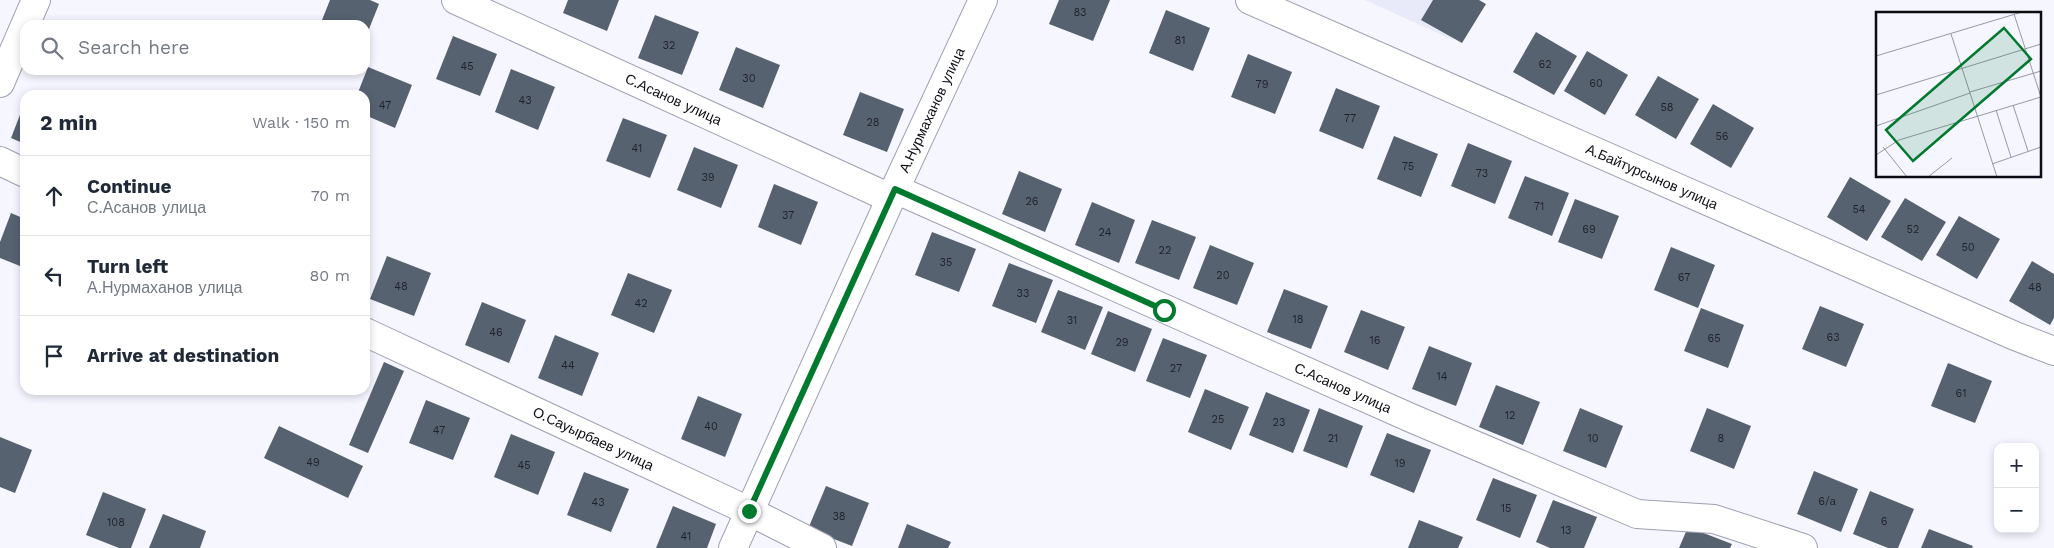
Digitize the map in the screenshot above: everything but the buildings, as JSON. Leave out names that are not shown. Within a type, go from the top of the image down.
[{"type":"street","points":[[27,20],[36,0]]},
{"type":"street","name":"С.Асанов улица","points":[[456,0],[893,194],[1637,514],[1714,519],[1803,548]]},
{"type":"street","name":"А.Нурмаханов улица","points":[[733,548],[983,0]]},
{"type":"street","name":"А.Байтурсынов улица","points":[[1250,0],[2015,336],[2054,351]]},
{"type":"street","points":[[0,83],[20,37]]},
{"type":"street","points":[[0,161],[20,171]]},
{"type":"street","name":"О.Сауырбаев улица","points":[[370,334],[749,511],[822,548]]},
{"type":"shaded area","points":[[1365,0],[1470,0],[1453,40]]},
{"type":"route","points":[[749,511],[895,189],[1164,310]]}]
